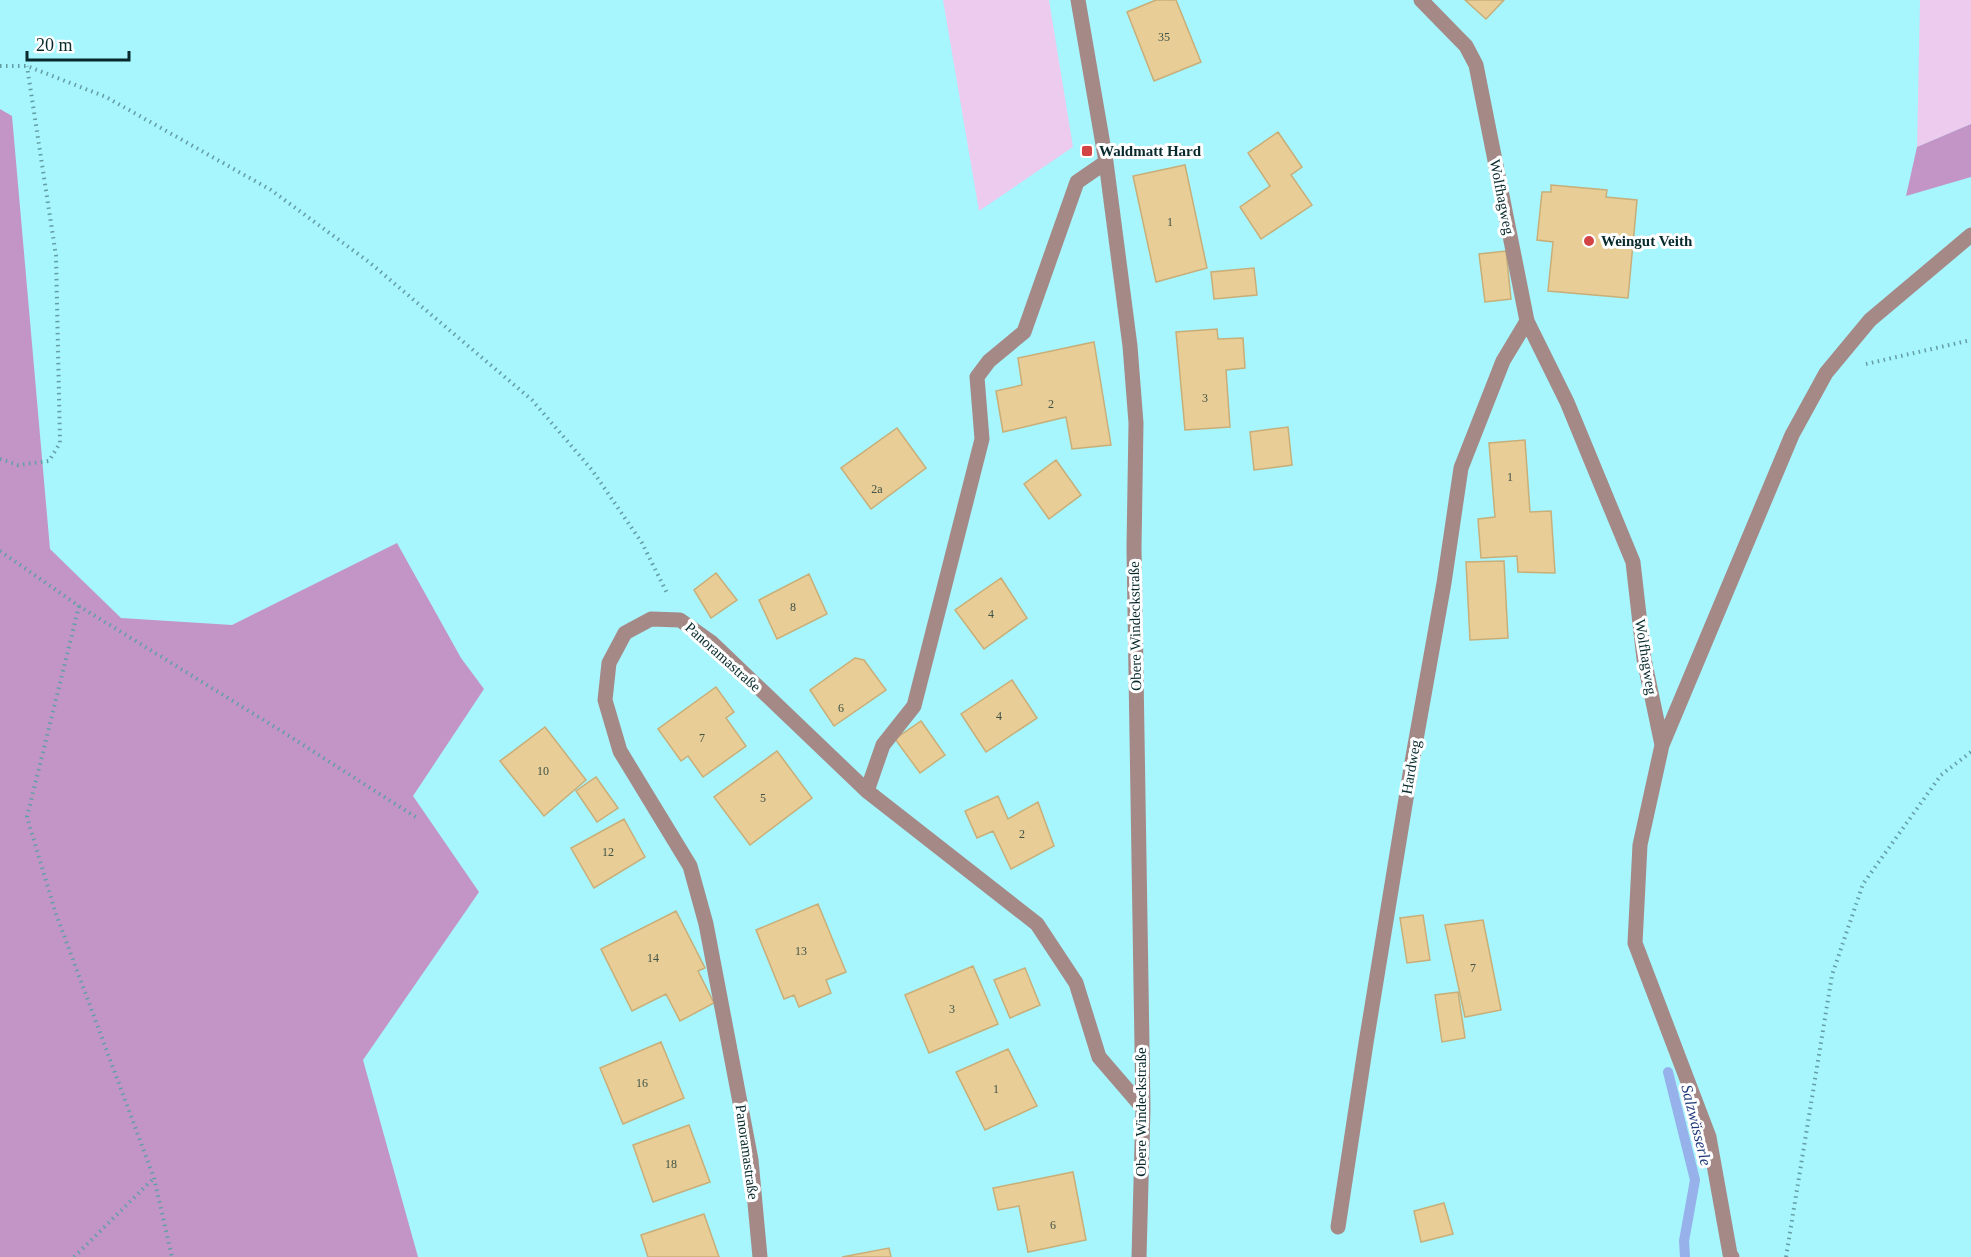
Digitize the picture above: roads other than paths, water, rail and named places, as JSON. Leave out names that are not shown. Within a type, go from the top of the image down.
[{"type":"street","name":"Obere Windeckstraße","points":[[1078,0],[1106,162],[1130,346],[1136,423],[1134,548],[1143,1108],[1139,1257]]},
{"type":"street","name":"Wolfhagweg","points":[[1421,0],[1466,46],[1476,65],[1527,321],[1567,402],[1633,562],[1644,659],[1662,745],[1640,845],[1635,943],[1709,1137],[1732,1257]]},
{"type":"street","points":[[867,791],[883,745],[914,706],[982,439],[977,377],[989,361],[1024,332],[1077,182],[1106,162]]},
{"type":"street","points":[[1662,745],[1792,435],[1826,373],[1869,320],[1971,235]]},
{"type":"street","name":"Hardweg","points":[[1338,1227],[1367,1033],[1444,583],[1461,468],[1503,361],[1527,321]]},
{"type":"street","name":"Panoramastraße","points":[[760,1257],[751,1160],[701,904],[690,866],[620,751],[605,700],[609,663],[625,633],[651,619],[680,620],[711,642],[867,791],[1037,924],[1076,983],[1099,1057],[1143,1108]]},
{"type":"waterway","name":"Salzwässerle","points":[[1668,1072],[1695,1180],[1684,1241],[1685,1257]]},
{"type":"place","name":"Waldmatt Hard","points":[[1087,151]]},
{"type":"place","name":"Weingut Veith","points":[[1589,241]]}]
